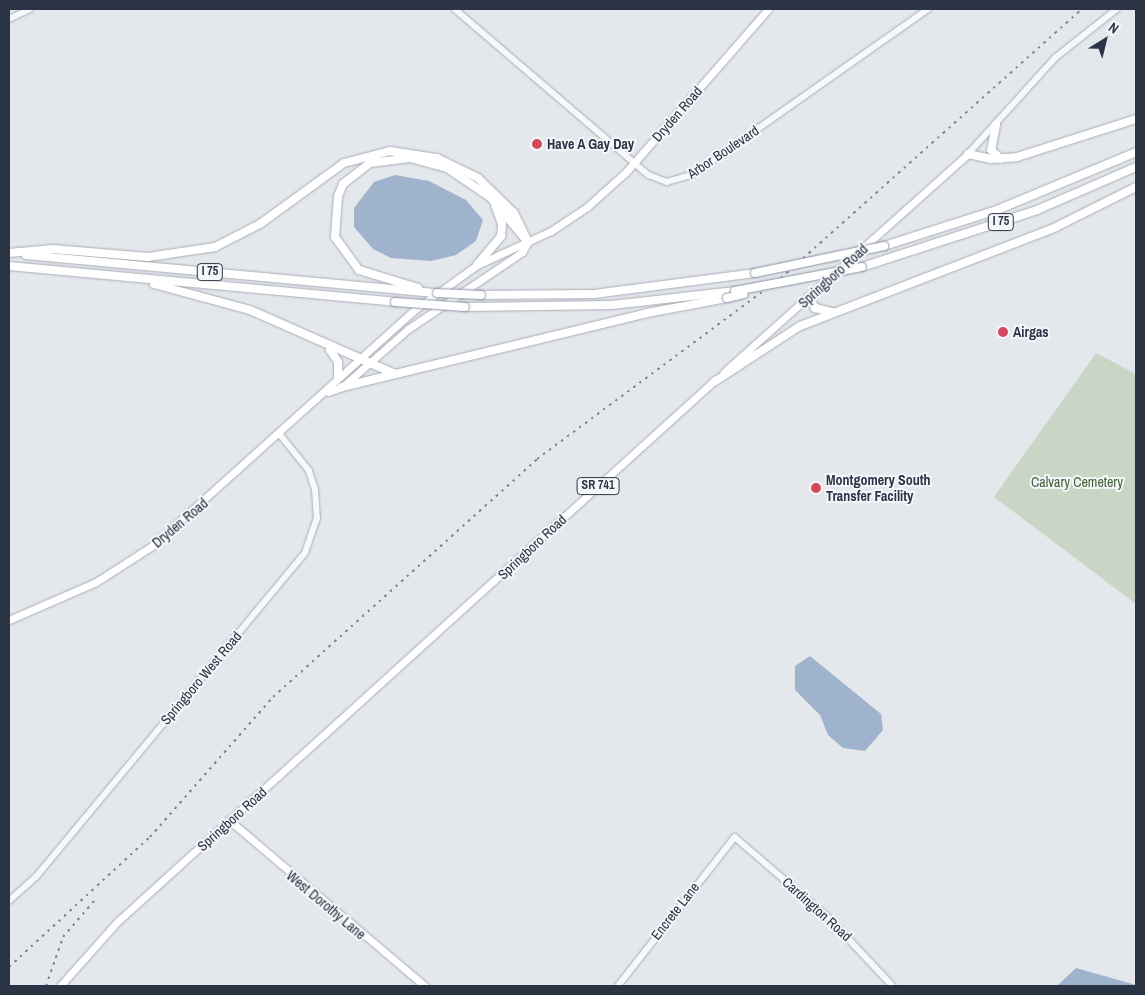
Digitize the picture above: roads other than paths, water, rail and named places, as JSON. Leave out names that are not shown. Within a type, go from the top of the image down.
[{"type":"highway","points":[[968,154],[1003,160],[1136,119]]},
{"type":"highway","points":[[996,125],[990,150],[1003,160]]},
{"type":"highway","points":[[9,253],[53,249],[148,256],[215,247],[260,224],[349,161],[390,151],[437,158],[478,178],[514,213],[528,242]]},
{"type":"highway","name":"I 75","points":[[9,253],[413,289],[437,293],[481,295],[594,294],[755,273],[884,246],[997,210],[1136,152]]},
{"type":"highway","points":[[413,289],[374,278],[346,258],[333,225],[344,184],[370,163],[410,158],[447,168],[490,197],[528,242]]},
{"type":"highway","name":"I 75","points":[[9,266],[465,307],[592,306],[735,291],[791,282],[862,267],[1037,210],[1136,167]]},
{"type":"highway","points":[[714,382],[783,334],[1056,227],[1136,187]]},
{"type":"highway","points":[[477,265],[500,236],[500,215],[490,197]]},
{"type":"highway","points":[[113,276],[205,295],[392,374],[426,368]]},
{"type":"highway","points":[[342,387],[647,313],[727,298],[791,282]]},
{"type":"highway","points":[[809,296],[819,311],[840,311]]},
{"type":"highway","points":[[320,343],[337,358],[338,376]]},
{"type":"main road","name":"Dryden Road","points":[[9,620],[96,582],[152,546],[328,392],[338,376],[413,311],[477,265],[528,242],[587,207],[635,162],[768,9]]},
{"type":"main road","name":"Springboro Road","points":[[60,986],[79,962],[117,922],[968,154]]},
{"type":"main road","name":"Dryden Road","points":[[328,392],[342,387],[465,287],[522,252],[528,242]]},
{"type":"main road","name":"West Dorothy Lane","points":[[229,820],[425,986]]},
{"type":"street","points":[[9,19],[30,9]]},
{"type":"street","name":"Arbor Boulevard","points":[[455,9],[658,180],[690,176],[928,9]]},
{"type":"street","name":"Springboro Road","points":[[968,154],[1055,58],[1116,9]]},
{"type":"street","name":"Springboro West Road","points":[[9,901],[36,877],[305,553],[317,518],[315,490],[309,471],[280,435]]},
{"type":"street","name":"Encrete Lane","points":[[618,986],[735,837]]},
{"type":"street","name":"Cardington Road","points":[[735,837],[824,914],[893,986]]},
{"type":"water","points":[[395,175],[429,181],[466,200],[483,220],[476,241],[456,255],[431,261],[391,258],[373,249],[354,227],[354,208],[374,182]]},
{"type":"water","points":[[810,656],[881,714],[883,730],[865,751],[843,748],[828,735],[820,715],[795,690],[795,666]]},
{"type":"water","points":[[1076,968],[1136,985],[1136,986],[1057,986]]},
{"type":"railway","points":[[9,967],[150,837],[273,697],[537,459],[781,278],[1082,9]]},
{"type":"railway","points":[[46,986],[63,937],[94,901]]},
{"type":"place","name":"Have A Gay Day","points":[[537,144]]},
{"type":"place","name":"Airgas","points":[[1003,332]]},
{"type":"place","name":"Montgomery South Transfer Facility","points":[[816,488]]},
{"type":"park label","name":"Calvary Cemetery","points":[[1077,482]]}]
